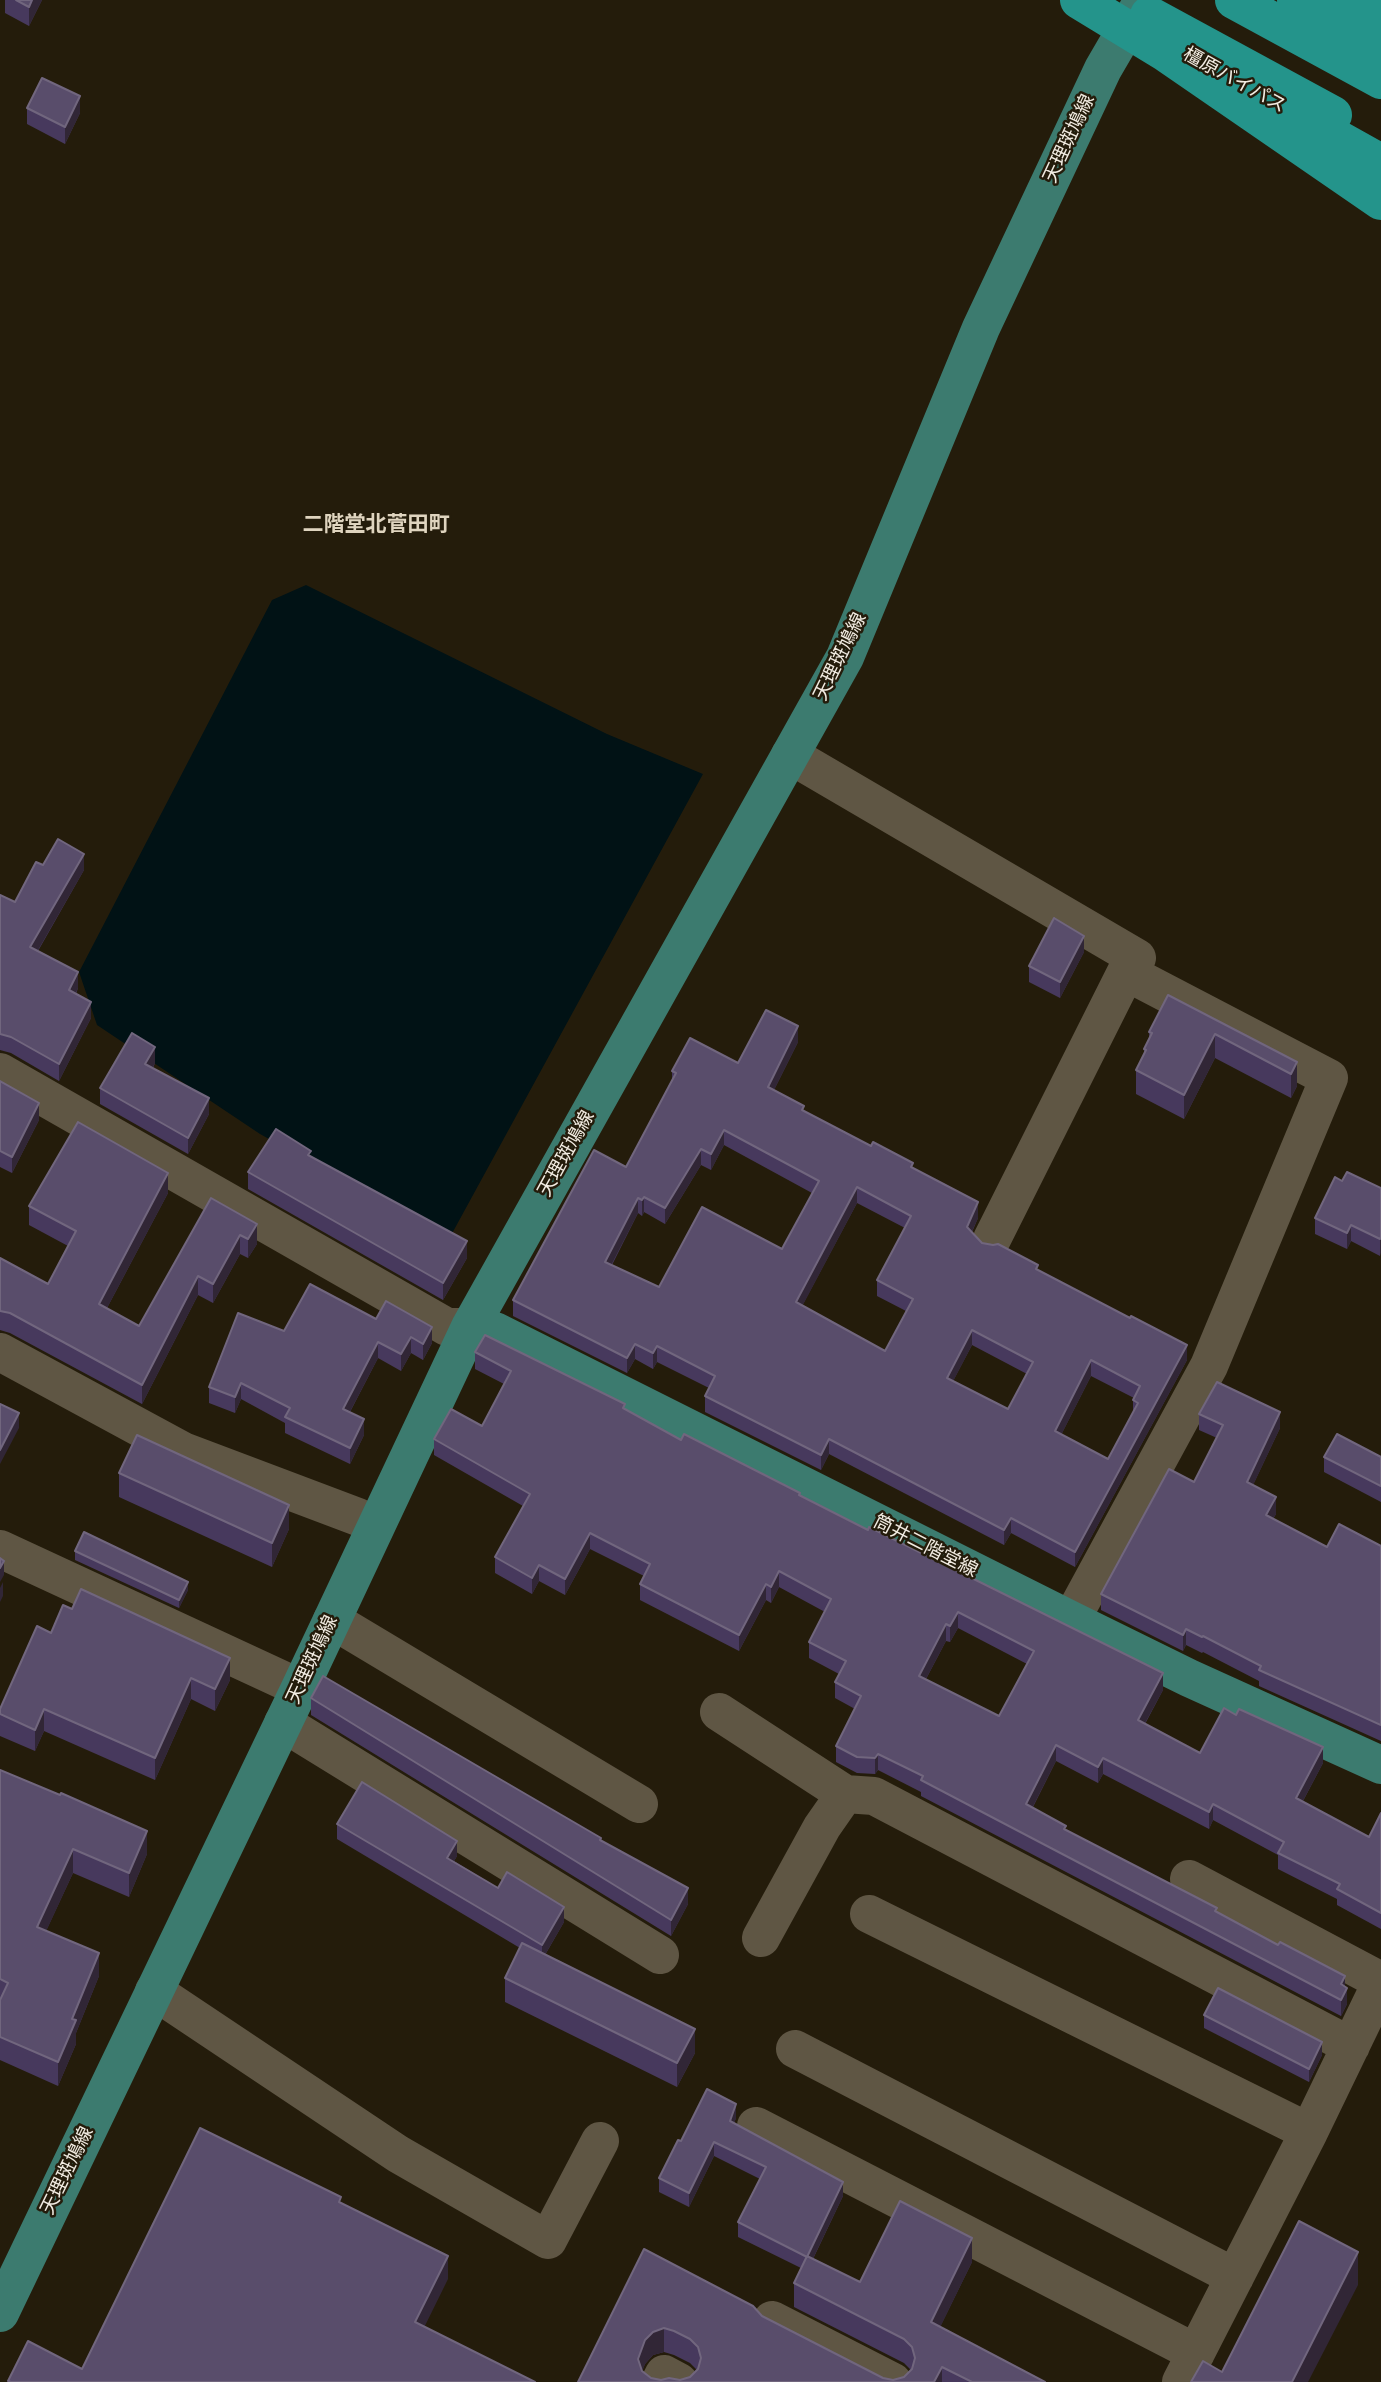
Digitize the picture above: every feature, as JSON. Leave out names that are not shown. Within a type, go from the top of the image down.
[{"type":"highway","points":[[1079,0],[1166,53],[1381,201]]},
{"type":"highway","name":"橿原バイパス","points":[[1086,0],[1131,7],[1381,163]]},
{"type":"highway","points":[[1234,0],[1381,80]]},
{"type":"highway","points":[[1296,0],[1381,46]]},
{"type":"highway","points":[[1353,0],[1381,13]]},
{"type":"highway","points":[[1131,7],[1381,141]]},
{"type":"main road","name":"天理斑鳩線","points":[[0,2313],[471,1327],[845,657],[981,328],[1131,7]]},
{"type":"main road","name":"筒井二階堂線","points":[[471,1327],[495,1331],[1189,1678],[1381,1765]]},
{"type":"street","points":[[790,755],[1137,958],[1126,972],[992,1239]]},
{"type":"street","points":[[1071,1620],[1209,1366],[1329,1078],[1126,972]]},
{"type":"street","points":[[0,1072],[447,1327],[471,1327]]},
{"type":"street","points":[[0,1352],[183,1451],[358,1517],[375,1526]]},
{"type":"street","points":[[0,1549],[300,1688]]},
{"type":"street","points":[[332,1620],[639,1804]]},
{"type":"street","points":[[719,1712],[845,1794],[874,1796],[1351,2046]]},
{"type":"street","points":[[283,1723],[660,1955]]},
{"type":"street","points":[[761,1938],[822,1827],[845,1794]]},
{"type":"street","points":[[756,2126],[1188,2368],[1309,2132],[1381,1982],[1189,1879]]},
{"type":"street","points":[[869,1914],[1309,2132]]},
{"type":"street","points":[[154,1991],[398,2154],[548,2240],[600,2141]]},
{"type":"street","points":[[794,2049],[1235,2277]]},
{"type":"street","points":[[772,2320],[893,2382]]},
{"type":"street","points":[[660,2382],[664,2374],[679,2382]]},
{"type":"shaded area","points":[[306,585],[607,734],[703,774],[449,1239],[260,1134],[97,1025],[79,972],[272,600]]},
{"type":"building","points":[[16,0],[32,0],[29,7]]},
{"type":"building","points":[[42,78],[80,96],[65,127],[27,108]]},
{"type":"building","points":[[58,839],[84,854],[30,947],[78,972],[69,990],[91,1002],[59,1064],[11,1037],[0,1034],[0,895],[15,902],[36,862],[43,865]]},
{"type":"building","points":[[1054,918],[1084,936],[1060,982],[1029,966]]},
{"type":"building","points":[[1168,995],[1297,1062],[1291,1074],[1215,1034],[1184,1095],[1136,1070],[1152,1033],[1149,1032]]},
{"type":"building","points":[[766,1010],[798,1026],[768,1087],[804,1106],[802,1110],[871,1146],[873,1142],[913,1163],[911,1167],[978,1202],[967,1227],[982,1243],[998,1244],[1038,1265],[1036,1269],[1187,1345],[1075,1552],[1011,1518],[1004,1530],[829,1439],[821,1455],[705,1396],[715,1376],[657,1346],[653,1353],[635,1344],[627,1358],[513,1300],[594,1150],[626,1167],[676,1073],[672,1071],[690,1038],[738,1063]],"holes":[[[724,1130],[819,1181],[782,1249],[702,1207],[659,1287],[605,1262],[638,1198],[642,1200],[644,1197],[665,1208],[701,1149],[711,1154]],[[857,1187],[911,1216],[877,1280],[913,1299],[885,1351],[796,1302]],[[972,1330],[1033,1362],[1008,1409],[947,1378]],[[1091,1360],[1140,1386],[1133,1400],[1138,1403],[1108,1459],[1055,1431]]]},
{"type":"building","points":[[132,1033],[155,1047],[145,1064],[209,1098],[188,1138],[100,1088]]},
{"type":"building","points":[[0,1081],[39,1103],[12,1157],[0,1151]]},
{"type":"building","points":[[78,1122],[168,1173],[99,1304],[139,1326],[211,1198],[257,1224],[248,1239],[240,1235],[213,1284],[198,1276],[142,1385],[10,1313],[0,1311],[0,1258],[48,1284],[76,1231],[29,1206]]},
{"type":"building","points":[[276,1129],[311,1151],[308,1155],[467,1241],[443,1283],[248,1172]]},
{"type":"building","points":[[1347,1172],[1381,1188],[1380,1239],[1351,1225],[1347,1233],[1315,1218],[1335,1177],[1342,1181]]},
{"type":"building","points":[[310,1284],[376,1319],[386,1301],[432,1327],[423,1344],[411,1337],[401,1354],[378,1342],[343,1409],[364,1419],[350,1448],[285,1417],[290,1408],[241,1383],[235,1397],[209,1387],[238,1313],[284,1331]]},
{"type":"building","points":[[485,1335],[625,1404],[623,1408],[681,1440],[684,1434],[868,1530],[869,1527],[1163,1673],[1138,1720],[1200,1753],[1224,1708],[1236,1715],[1239,1709],[1323,1747],[1296,1798],[1369,1837],[1381,1813],[1381,1913],[1337,1889],[1340,1884],[1278,1853],[1284,1842],[1213,1804],[1209,1812],[1103,1758],[1098,1767],[1056,1745],[1026,1804],[1066,1826],[1064,1829],[1217,1908],[1215,1911],[1278,1945],[1280,1942],[1345,1976],[1341,1984],[1347,1988],[1341,2000],[921,1780],[923,1776],[878,1754],[875,1758],[857,1757],[836,1746],[861,1696],[835,1682],[846,1661],[809,1642],[831,1599],[779,1571],[771,1587],[766,1584],[739,1635],[640,1584],[650,1564],[590,1533],[565,1579],[539,1565],[532,1578],[495,1557],[530,1494],[434,1439],[451,1409],[482,1426],[511,1371],[475,1352]],"holes":[[[958,1612],[1034,1651],[999,1716],[919,1676],[946,1624],[950,1626]]]},
{"type":"building","points":[[1217,1382],[1280,1412],[1247,1482],[1276,1497],[1266,1515],[1327,1547],[1339,1524],[1381,1546],[1381,1725],[1259,1670],[1261,1666],[1203,1636],[1186,1629],[1183,1635],[1101,1594],[1169,1469],[1194,1482],[1223,1425],[1199,1414]]},
{"type":"building","points":[[0,1404],[19,1413],[0,1450]]},
{"type":"building","points":[[1337,1434],[1381,1457],[1381,1486],[1324,1457]]},
{"type":"building","points":[[137,1435],[289,1505],[272,1543],[119,1473]]},
{"type":"building","points":[[84,1532],[188,1582],[179,1600],[75,1551]]},
{"type":"building","points":[[81,1589],[230,1658],[215,1689],[191,1678],[155,1758],[44,1709],[35,1730],[0,1714],[37,1626],[51,1633],[63,1605],[72,1609]]},
{"type":"building","points":[[323,1676],[601,1838],[600,1840],[688,1888],[671,1920],[311,1698]]},
{"type":"building","points":[[0,1770],[60,1795],[61,1793],[147,1831],[129,1873],[73,1849],[37,1927],[99,1953],[58,2062],[0,2037],[0,2000],[8,1983],[0,1979]]},
{"type":"building","points":[[362,1782],[457,1841],[447,1858],[498,1888],[507,1872],[564,1907],[542,1945],[337,1824]]},
{"type":"building","points":[[522,1943],[695,2029],[677,2063],[505,1978]]},
{"type":"building","points":[[1218,1988],[1322,2042],[1309,2069],[1204,2015]]},
{"type":"building","points":[[707,2089],[736,2104],[730,2121],[843,2182],[807,2257],[738,2222],[766,2167],[714,2142],[689,2193],[659,2178]]},
{"type":"building","points":[[200,2128],[341,2197],[339,2202],[448,2256],[415,2322],[535,2382],[8,2381],[28,2341],[82,2369]]},
{"type":"building","points":[[900,2201],[972,2238],[931,2322],[1045,2382],[972,2382],[942,2367],[934,2382],[578,2382],[644,2249],[753,2306],[762,2316],[883,2378],[893,2380],[904,2377],[912,2369],[915,2358],[912,2347],[904,2339],[794,2283],[807,2256],[860,2282]],"holes":[[[664,2328],[690,2339],[698,2347],[701,2358],[698,2369],[690,2377],[680,2380],[651,2378],[642,2371],[638,2359],[645,2340],[653,2332]]]},
{"type":"building","points":[[1299,2221],[1358,2252],[1292,2382],[1191,2382],[1203,2361],[1222,2372]]},
{"type":"district","name":"二階堂北菅田町","points":[[376,526]]}]
